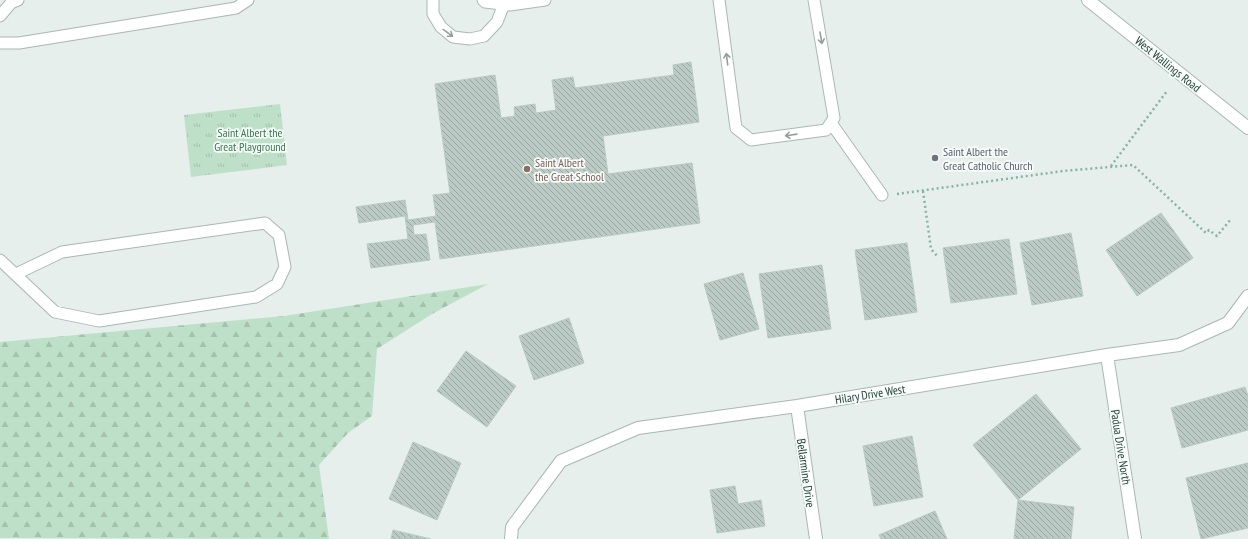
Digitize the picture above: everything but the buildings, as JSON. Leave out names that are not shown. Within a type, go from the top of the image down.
[{"type":"street","name":"West Wallings Road","points":[[1088,0],[1248,128]]},
{"type":"street","name":"Hilary Drive West","points":[[511,533],[561,461],[638,428],[797,406],[1107,355],[1179,345],[1228,323],[1248,296]]},
{"type":"street","name":"Padua Drive North","points":[[1107,355],[1135,539]]},
{"type":"street","name":"Bellarmine Drive","points":[[797,406],[816,539]]},
{"type":"lane","points":[[0,16],[11,4],[18,0]]},
{"type":"lane","points":[[0,43],[18,44],[236,8],[248,0]]},
{"type":"lane","points":[[433,0],[433,14],[441,27],[453,37],[470,39],[484,36],[497,22],[504,4]]},
{"type":"lane","points":[[483,0],[485,2],[510,5],[546,0]]},
{"type":"lane","points":[[719,0],[736,128],[751,140],[826,130],[834,118],[814,0]]},
{"type":"lane","points":[[831,123],[882,195]]},
{"type":"lane","points":[[0,260],[55,312],[99,321],[256,297],[277,284],[284,267],[279,235],[265,223],[62,252],[16,274]]},
{"type":"path","points":[[1111,167],[1167,91]]},
{"type":"path","points":[[882,195],[923,191],[1063,171],[1133,165],[1206,233],[1209,230],[1217,236],[1231,219]]},
{"type":"path","points":[[923,191],[931,250],[938,257]]},
{"type":"green space","name":"Saint Albert the Great Playground","points":[[280,104],[287,165],[191,177],[184,115]]},
{"type":"green space","points":[[488,284],[432,314],[377,349],[372,416],[348,433],[319,465],[329,539],[0,538],[0,342],[284,316]]},
{"type":"place","name":"Saint Albert the Great Catholic Church","points":[[935,158]]},
{"type":"place","name":"Saint Albert the Great School","points":[[527,169]]}]
